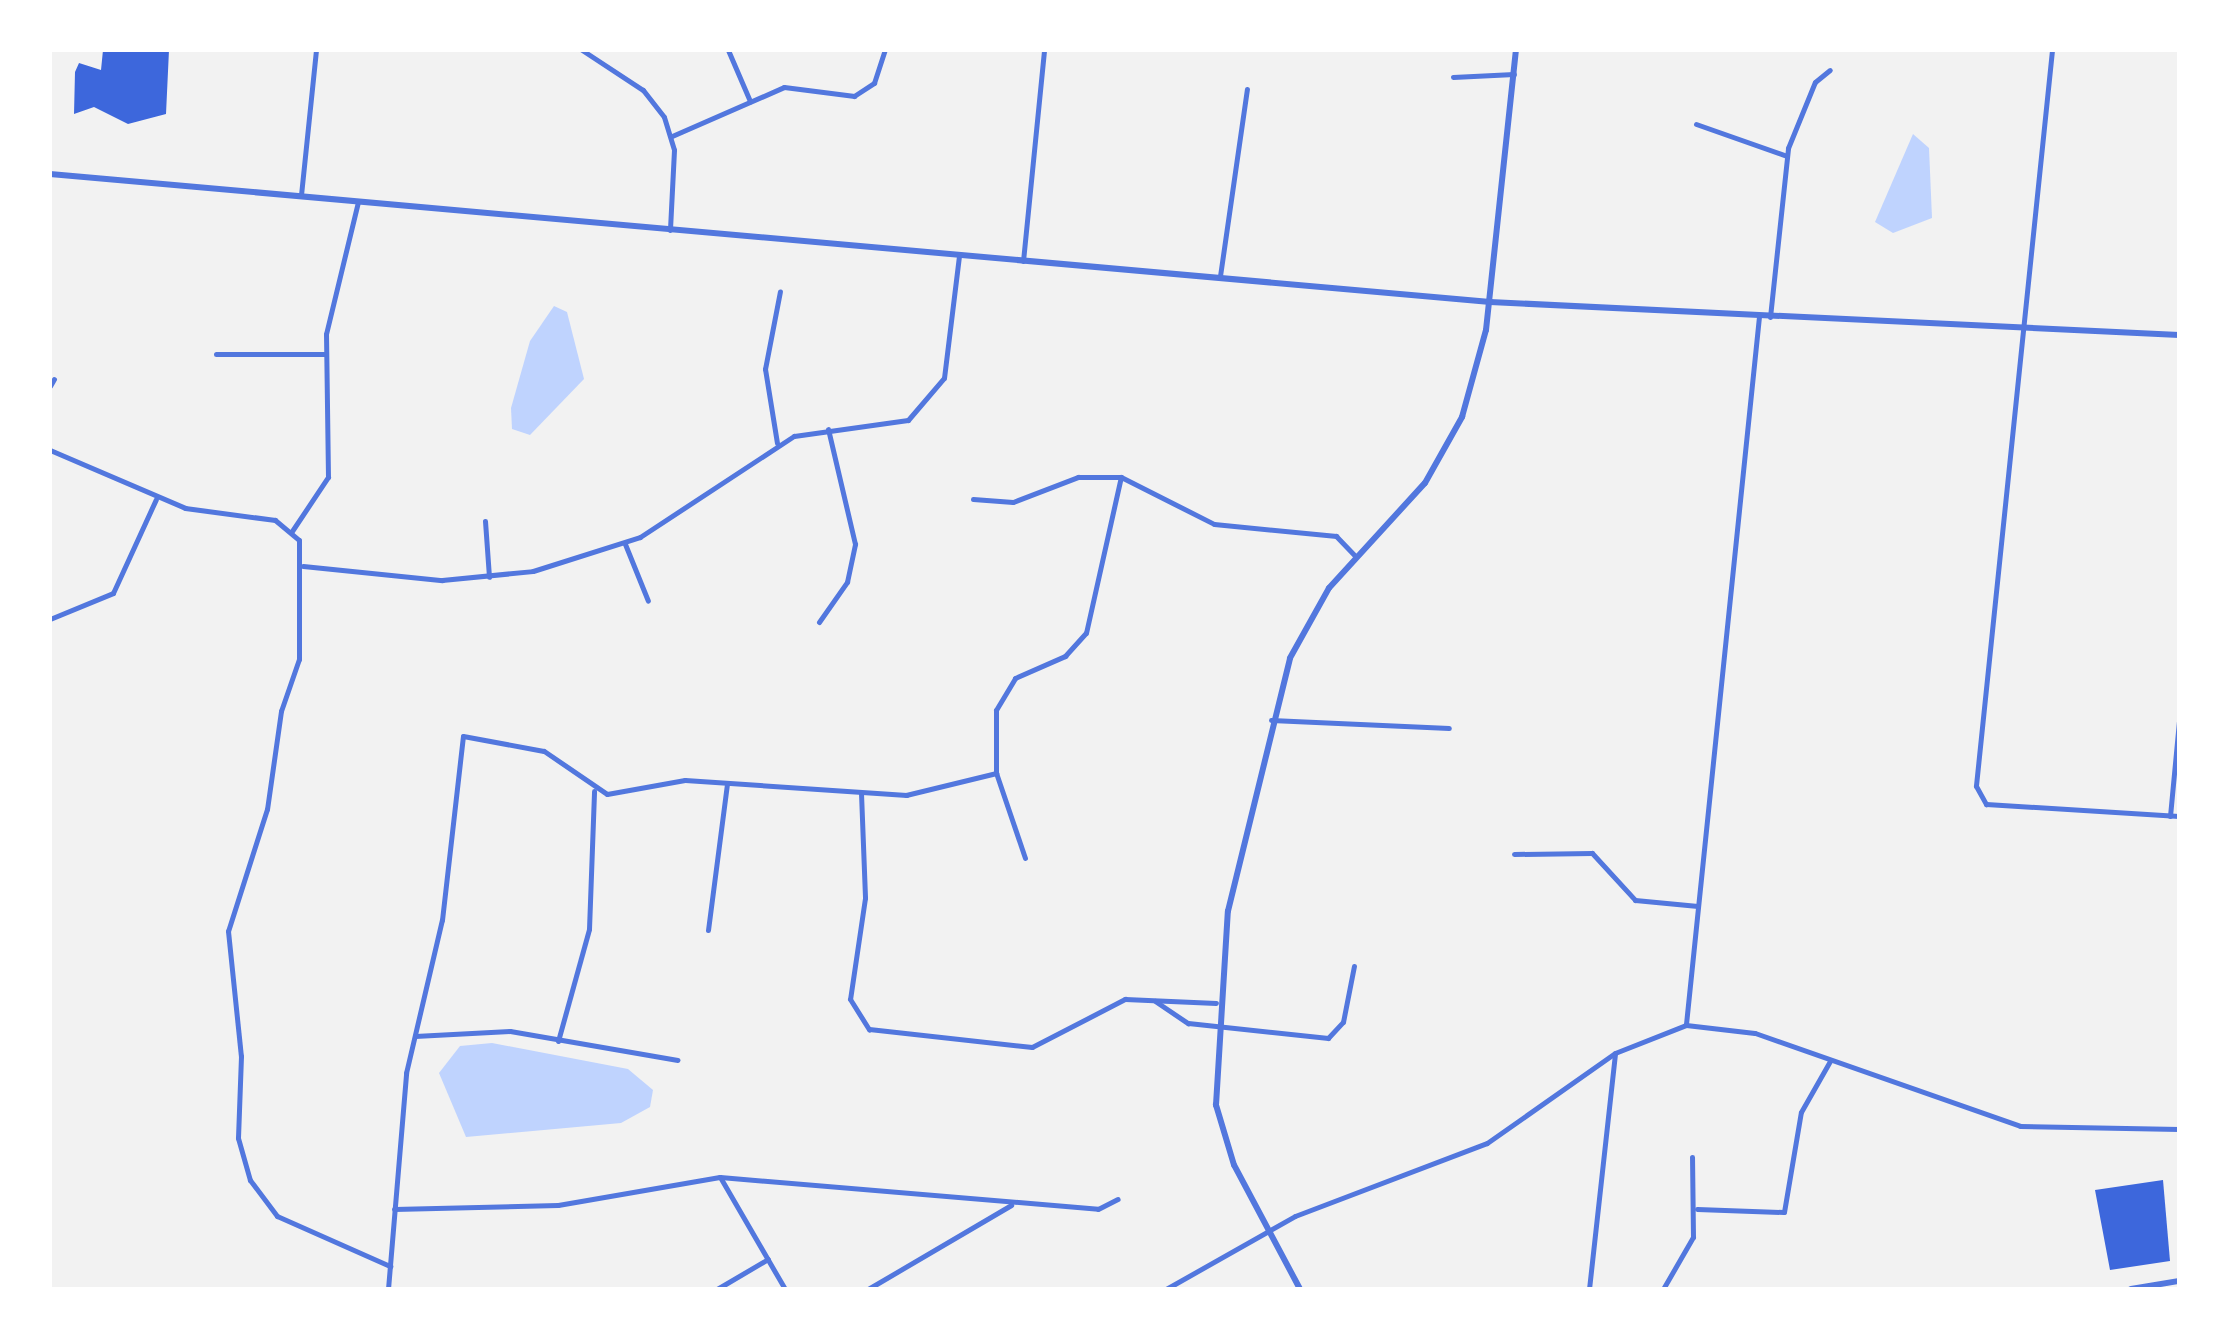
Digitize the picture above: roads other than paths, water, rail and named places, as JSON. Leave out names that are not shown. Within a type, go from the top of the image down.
[{"type":"street","points":[[301,195],[316,50]]},
{"type":"street","points":[[582,50],[643,90],[672,136],[670,230]]},
{"type":"street","points":[[728,50],[750,101]]},
{"type":"street","points":[[672,136],[794,86],[854,96],[874,84],[885,50]]},
{"type":"street","points":[[1023,261],[1044,50]]},
{"type":"street","points":[[1300,1289],[1268,1231],[1220,1124],[1216,1003],[1271,720],[1308,621],[1355,556],[1444,453],[1476,372],[1490,302],[1516,50]]},
{"type":"street","points":[[2052,50],[1978,796],[2179,816]]},
{"type":"street","points":[[1770,317],[1787,156],[1804,104],[1830,70]]},
{"type":"street","points":[[1453,76],[1514,74]]},
{"type":"street","points":[[1220,276],[1247,89]]},
{"type":"street","points":[[1696,124],[1787,156]]},
{"type":"street","points":[[50,174],[1490,302],[2179,335]]},
{"type":"street","points":[[292,531],[328,476],[324,354],[358,202]]},
{"type":"street","points":[[303,566],[490,577],[625,544],[777,443],[828,429],[896,423],[929,404],[948,361],[959,255]]},
{"type":"street","points":[[777,443],[764,369],[780,290]]},
{"type":"street","points":[[1686,1025],[1759,316]]},
{"type":"street","points":[[216,354],[324,354]]},
{"type":"street","points":[[819,622],[847,582],[855,544],[828,429]]},
{"type":"street","points":[[50,450],[81,457],[156,499],[275,520],[292,531],[303,566],[299,659],[280,711],[267,810],[228,932],[241,1056],[238,1138],[250,1180],[277,1216],[390,1266]]},
{"type":"street","points":[[973,499],[1012,502],[1078,477],[1121,477],[1214,524],[1336,536],[1355,556]]},
{"type":"street","points":[[1025,858],[996,774],[996,710],[1006,687],[1065,656],[1092,619],[1121,477]]},
{"type":"street","points":[[50,620],[113,593],[156,499]]},
{"type":"street","points":[[484,521],[490,577]]},
{"type":"street","points":[[625,544],[648,601]]},
{"type":"street","points":[[1271,720],[1449,728]]},
{"type":"street","points":[[2170,816],[2179,720]]},
{"type":"street","points":[[388,1289],[414,1036],[442,920],[464,736],[544,751],[594,791],[726,783],[906,794],[996,774]]},
{"type":"street","points":[[708,930],[726,783]]},
{"type":"street","points":[[558,1042],[592,912],[594,791]]},
{"type":"street","points":[[862,793],[865,898],[850,991],[863,1024],[888,1034],[1032,1046],[1070,1035],[1116,1002],[1153,999],[1216,1003]]},
{"type":"street","points":[[1514,854],[1592,853],[1635,900],[1698,906]]},
{"type":"street","points":[[1153,999],[1182,1021],[1328,1038],[1343,1022],[1354,966]]},
{"type":"street","points":[[1166,1289],[1268,1231],[1486,1143],[1615,1053],[1686,1025],[1756,1033],[2020,1126],[2179,1129]]},
{"type":"street","points":[[414,1036],[490,1030],[678,1060]]},
{"type":"street","points":[[1588,1289],[1615,1053]]},
{"type":"street","points":[[1697,1209],[1784,1212],[1800,1112],[1830,1060]]},
{"type":"street","points":[[1663,1289],[1694,1237],[1697,1209],[1692,1157]]},
{"type":"street","points":[[394,1209],[558,1205],[720,1177],[1098,1209],[1118,1199]]},
{"type":"street","points":[[720,1177],[785,1289]]},
{"type":"street","points":[[868,1289],[1014,1204]]},
{"type":"street","points":[[717,1289],[768,1259]]},
{"type":"street","points":[[2131,1289],[2179,1281]]},
{"type":"water","points":[[1913,134],[1929,148],[1932,218],[1893,233],[1875,222]]},
{"type":"water","points":[[554,306],[567,312],[584,379],[530,435],[512,429],[511,408],[530,341]]},
{"type":"water","points":[[492,1043],[628,1069],[653,1090],[650,1107],[621,1123],[466,1137],[439,1073],[460,1046]]}]
